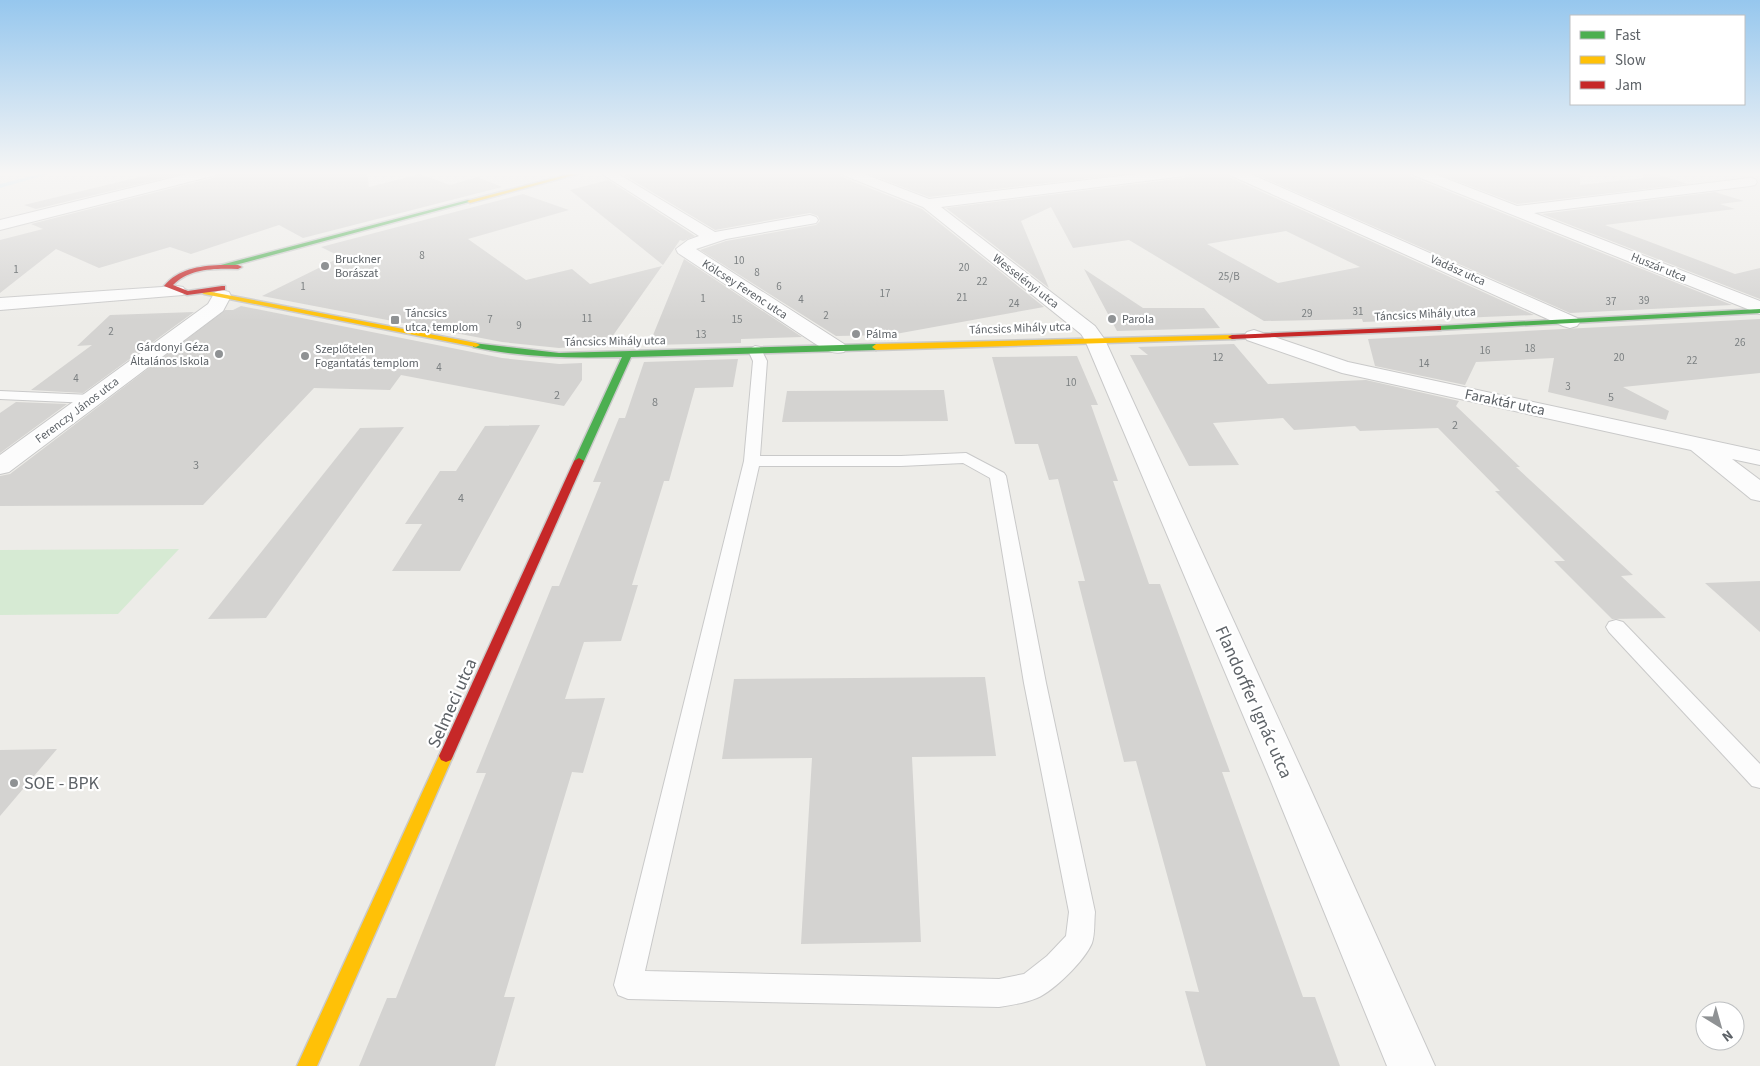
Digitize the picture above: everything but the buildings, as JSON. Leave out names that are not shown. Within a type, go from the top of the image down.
[{"type":"street","points":[[0,225],[13,222]]},
{"type":"street","points":[[175,285],[199,270],[390,222]]},
{"type":"street","name":"Kölcsey Ferenc utca","points":[[687,222],[712,237]]},
{"type":"street","points":[[712,237],[800,222]]},
{"type":"street","name":"Wesselényi utca","points":[[951,222],[1088,330],[1095,340]]},
{"type":"street","name":"Vadász utca","points":[[1346,222],[1570,322]]},
{"type":"street","name":"Huszár utca","points":[[1545,222],[1760,309]]},
{"type":"street","name":"Kölcsey Ferenc utca","points":[[712,237],[692,243],[684,249],[820,339],[837,348]]},
{"type":"street","points":[[221,266],[252,270],[271,260],[324,239]]},
{"type":"street","points":[[0,304],[86,297],[175,285],[225,290]]},
{"type":"street","name":"Táncsics Mihály utca","points":[[225,290],[285,307],[502,350],[559,356],[1254,336],[1570,322],[1760,309]]},
{"type":"street","name":"Táncsics Mihály utca","points":[[225,290],[254,295],[285,307]]},
{"type":"street","name":"Ferenczy János utca","points":[[0,467],[216,307],[225,290]]},
{"type":"street","name":"Faraktár utca","points":[[1254,336],[1342,367],[1760,458]]},
{"type":"street","name":"Flandorffer Ignác utca","points":[[1095,340],[1284,770],[1411,1066]]},
{"type":"street","name":"Selmeci utca","points":[[307,1066],[627,355]]},
{"type":"street","points":[[1697,444],[1760,493]]},
{"type":"lane","points":[[752,461],[966,458],[998,476],[1035,683],[1082,912],[1078,941],[1057,966],[1030,987],[999,993],[628,985],[752,461],[760,361],[755,350]]},
{"type":"lane","points":[[0,395],[91,399]]},
{"type":"lane","points":[[1616,627],[1760,779]]},
{"type":"green space","points":[[179,549],[118,614],[0,615],[0,550]]},
{"type":"traffic: fast","points":[[221,266],[391,222]]},
{"type":"traffic: fast","points":[[1438,328],[1760,311]]},
{"type":"traffic: fast","points":[[476,345],[502,350],[559,356],[876,347]]},
{"type":"traffic: fast","points":[[579,461],[627,355]]},
{"type":"traffic: slow","points":[[204,292],[476,345]]},
{"type":"traffic: slow","points":[[876,347],[1232,337]]},
{"type":"traffic: slow","points":[[307,1066],[446,756]]},
{"type":"traffic: jam","points":[[222,288],[187,293],[168,286],[181,275],[190,271],[238,267]]},
{"type":"traffic: jam","points":[[1232,337],[1438,328]]},
{"type":"traffic: jam","points":[[446,756],[579,461]]},
{"type":"place","name":"Bruckner Borászat","points":[[325,266]]},
{"type":"place","name":"Parola","points":[[1112,319]]},
{"type":"place","name":"Táncsics utca, templom","points":[[395,320]]},
{"type":"place","name":"Pálma","points":[[856,334]]},
{"type":"place","name":"Gárdonyi Géza Általános Iskola","points":[[219,354]]},
{"type":"place","name":"Szeplőtelen Fogantatás templom","points":[[305,356]]},
{"type":"place","name":"SOE - BPK","points":[[14,783]]}]
